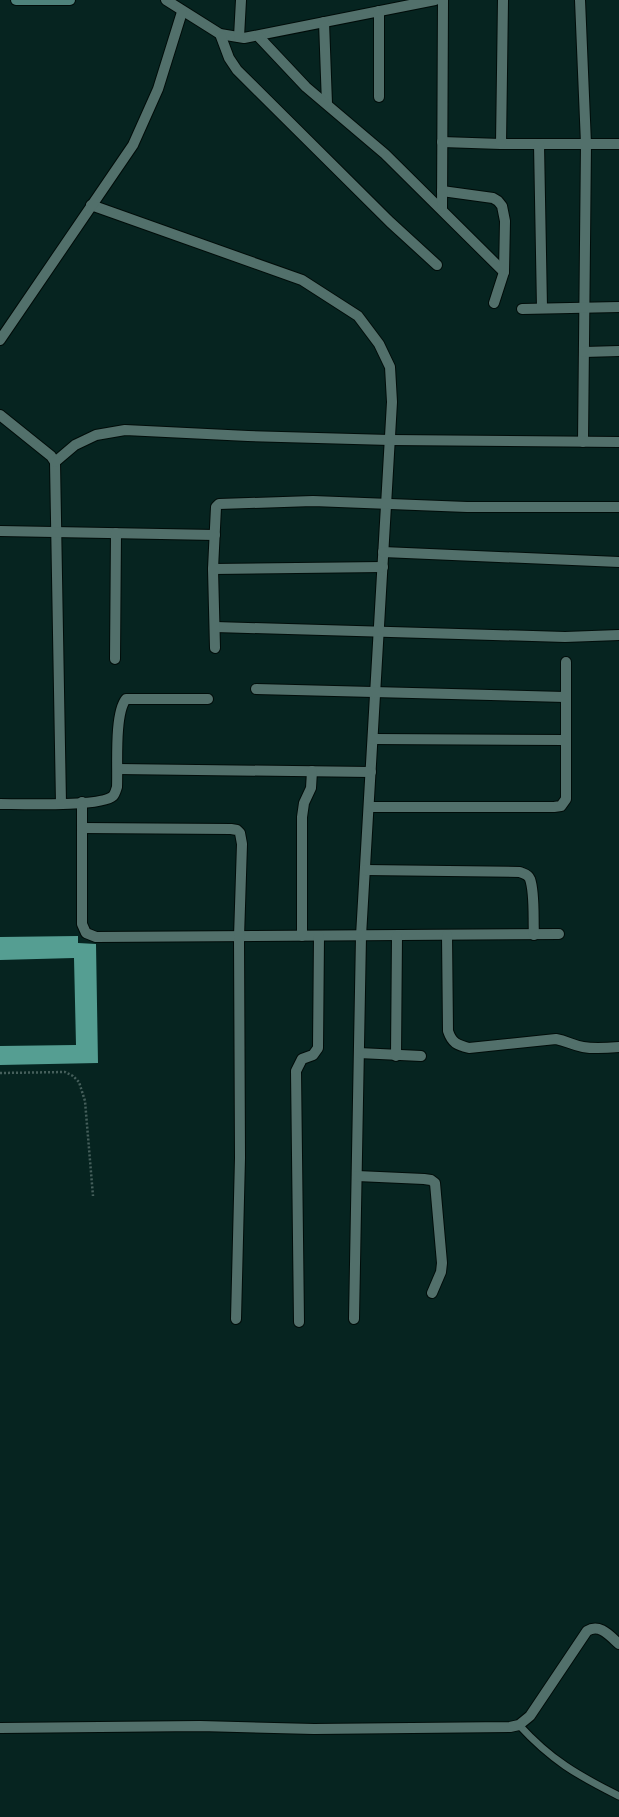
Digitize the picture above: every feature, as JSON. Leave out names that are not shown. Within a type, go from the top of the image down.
[{"type":"street","points":[[16,0],[70,0]]},
{"type":"street","points":[[166,0],[182,12],[220,34],[239,37],[258,36],[379,11],[410,2],[435,0]]},
{"type":"street","points":[[239,37],[241,0]]},
{"type":"street","points":[[442,209],[443,0]]},
{"type":"street","points":[[500,144],[503,0]]},
{"type":"street","points":[[580,0],[586,144],[583,442]]},
{"type":"street","points":[[379,11],[379,97]]},
{"type":"street","points":[[0,340],[91,205],[133,146],[158,89],[182,12]]},
{"type":"street","points":[[324,22],[327,104]]},
{"type":"street","points":[[220,34],[229,58],[237,70],[390,222],[437,265]]},
{"type":"street","points":[[258,36],[306,87],[385,154],[504,272]]},
{"type":"street","points":[[442,142],[500,144],[619,144]]},
{"type":"street","points":[[539,144],[542,308]]},
{"type":"street","points":[[442,191],[493,198],[502,206],[505,222],[504,272],[494,303]]},
{"type":"street","points":[[91,205],[302,280],[358,316],[379,344],[390,367],[392,402],[361,936],[354,1319]]},
{"type":"street","points":[[522,309],[619,307]]},
{"type":"street","points":[[584,352],[619,351]]},
{"type":"street","points":[[0,415],[51,456],[55,462],[58,531],[61,804]]},
{"type":"street","points":[[55,462],[74,445],[96,435],[125,430],[248,436],[390,440],[619,442]]},
{"type":"street","points":[[215,648],[213,569],[216,508],[219,504],[313,501],[466,507],[619,507]]},
{"type":"street","points":[[0,531],[215,535]]},
{"type":"street","points":[[115,659],[116,533]]},
{"type":"street","points":[[383,552],[619,562]]},
{"type":"street","points":[[213,569],[383,567]]},
{"type":"street","points":[[215,627],[379,633],[565,637],[619,635]]},
{"type":"street","points":[[369,807],[561,806],[566,799],[566,662]]},
{"type":"street","points":[[256,689],[565,697]]},
{"type":"street","points":[[0,804],[61,804],[105,800],[114,796],[117,788],[119,717],[122,704],[126,700],[208,699]]},
{"type":"street","points":[[373,739],[565,740]]},
{"type":"street","points":[[118,769],[371,772]]},
{"type":"street","points":[[302,936],[302,817],[304,802],[310,788],[312,772]]},
{"type":"street","points":[[82,802],[82,924],[86,933],[96,937],[559,934]]},
{"type":"street","points":[[82,828],[237,830],[240,833],[242,844],[239,937],[240,1158],[236,1319]]},
{"type":"street","points":[[365,870],[520,872],[526,874],[530,878],[532,890],[534,934]]},
{"type":"street","points":[[447,935],[448,1031],[451,1040],[458,1046],[469,1048],[556,1039],[568,1041],[574,1045],[585,1048],[619,1047]]},
{"type":"street","points":[[299,1322],[296,1071],[302,1059],[313,1055],[318,1048],[319,936]]},
{"type":"street","points":[[396,1056],[397,936]]},
{"type":"street","points":[[359,1054],[420,1056]]},
{"type":"street","points":[[356,1176],[424,1179],[431,1180],[434,1183],[442,1263],[441,1272],[432,1293]]},
{"type":"street","points":[[0,1728],[200,1726],[314,1729],[502,1727],[519,1725],[530,1716],[587,1631],[596,1628],[601,1629],[619,1644]]},
{"type":"lane","points":[[519,1725],[537,1744],[566,1768],[619,1796]]},
{"type":"path","points":[[0,1073],[65,1072],[73,1076],[79,1082],[85,1101],[93,1196]]},
{"type":"building","points":[[78,936],[78,943],[96,944],[98,1063],[0,1065],[0,1046],[76,1045],[74,958],[0,960],[0,937]]}]
